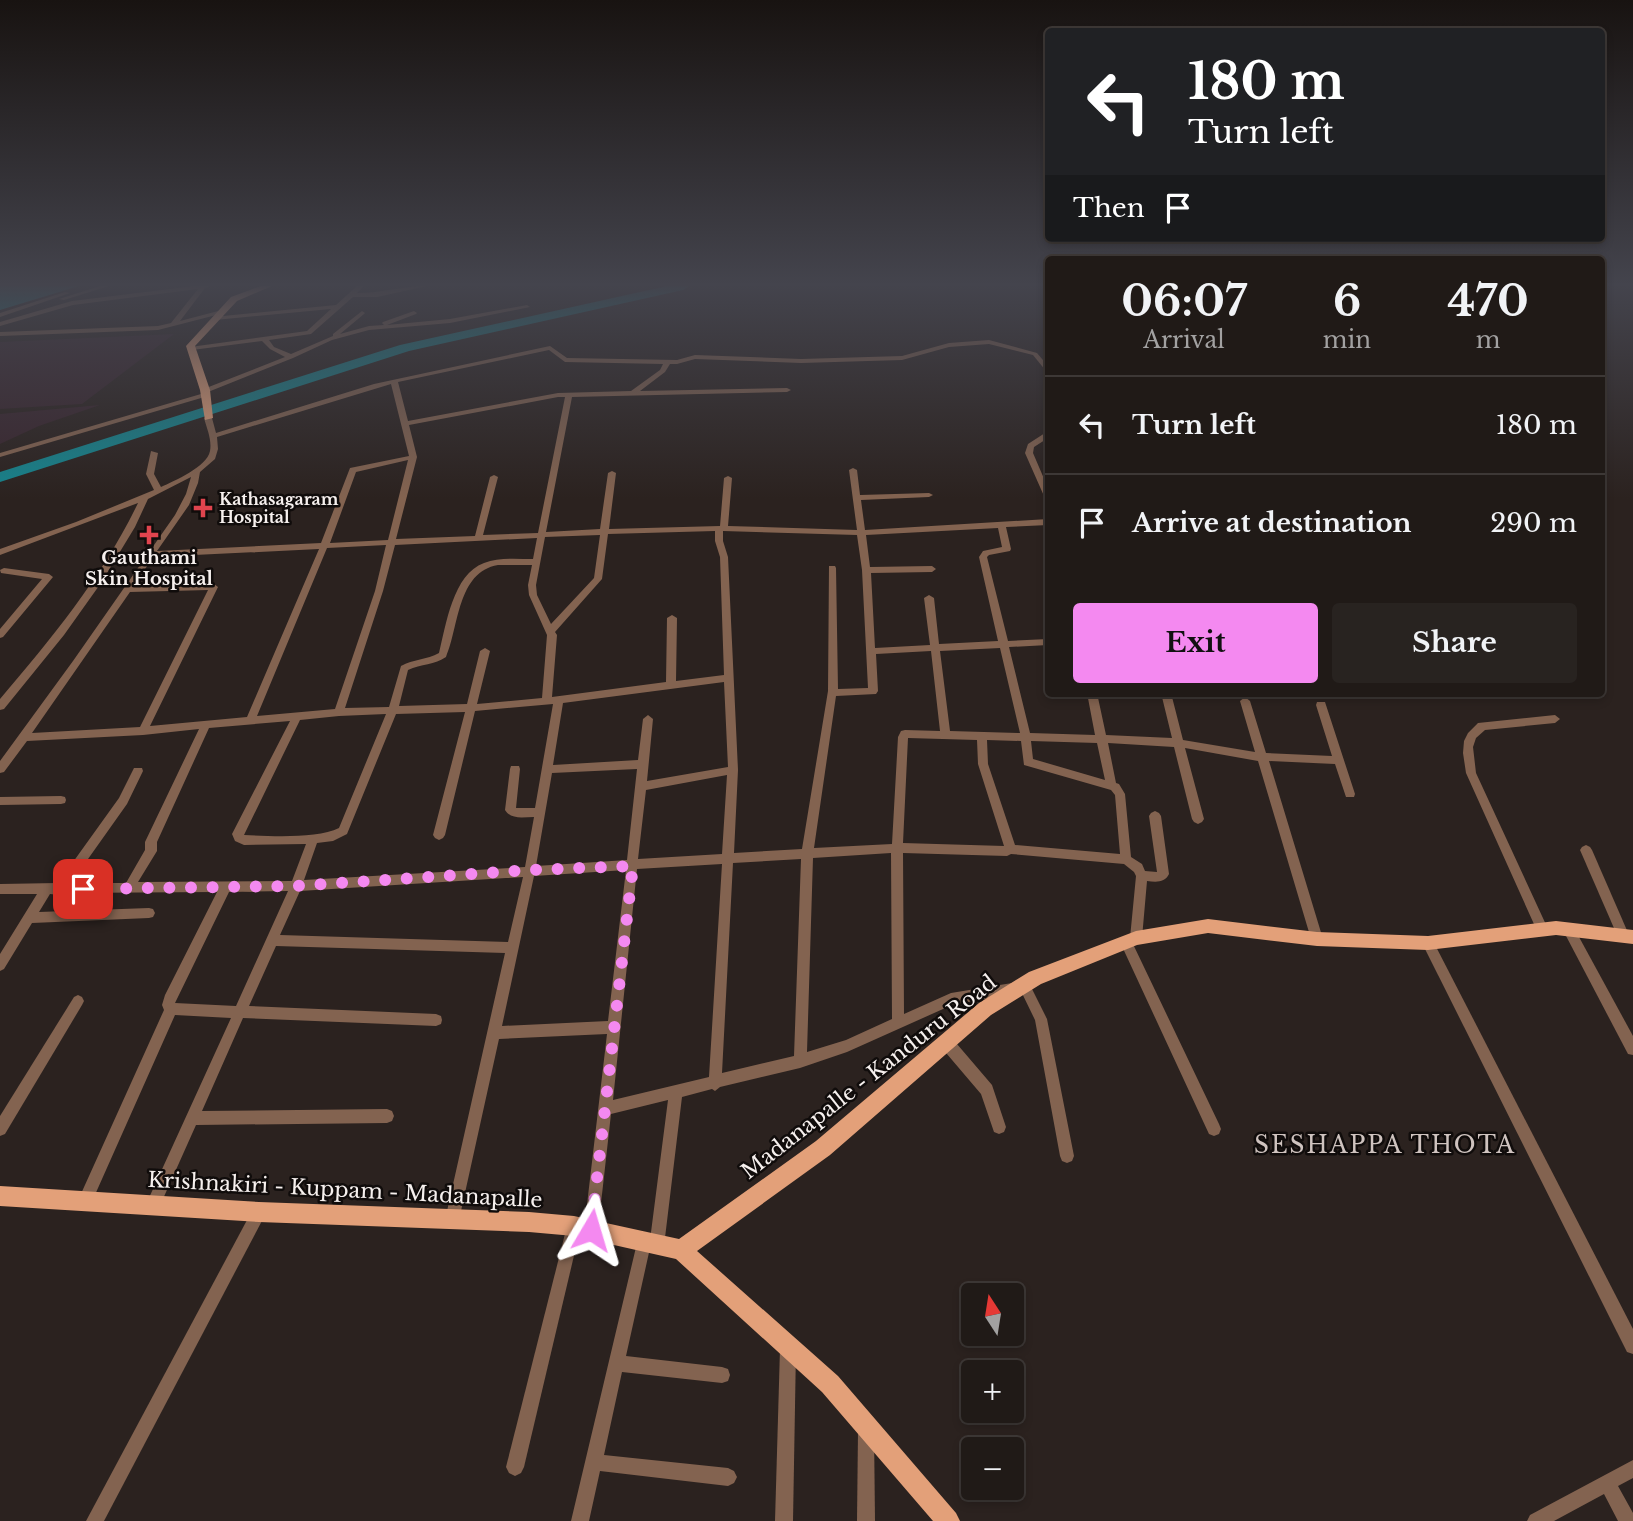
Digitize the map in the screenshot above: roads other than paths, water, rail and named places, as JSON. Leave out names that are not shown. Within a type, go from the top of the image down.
[{"type":"main road","points":[[194,357],[208,418]]},
{"type":"main road","name":"Madanapalle - Kanduru Road","points":[[681,1250],[823,1148],[985,1009],[1035,978],[1131,940],[1208,926],[1317,939],[1428,943],[1542,929],[1628,936]]},
{"type":"main road","name":"Krishnakiri - Kuppam - Madanapalle","points":[[0,1196],[582,1228],[681,1250]]},
{"type":"main road","points":[[681,1250],[830,1384],[948,1521]]},
{"type":"street","points":[[0,455],[204,394],[291,357]]},
{"type":"street","points":[[213,436],[394,382],[509,357]]},
{"type":"street","points":[[561,357],[565,360],[667,362],[695,357],[802,361],[906,357]]},
{"type":"street","points":[[632,394],[663,371],[667,362]]},
{"type":"street","points":[[339,712],[379,590],[413,457],[394,382]]},
{"type":"street","points":[[404,424],[569,394],[787,390]]},
{"type":"street","points":[[547,701],[551,630],[533,595],[535,562],[569,394]]},
{"type":"street","points":[[0,552],[144,498],[196,472],[212,457],[213,436],[208,418]]},
{"type":"street","points":[[1045,437],[1029,449],[1045,486]]},
{"type":"street","points":[[154,453],[150,474],[159,491]]},
{"type":"street","points":[[250,720],[324,546],[353,470],[413,457]]},
{"type":"street","points":[[833,692],[873,691],[873,651],[866,570],[853,470]]},
{"type":"street","points":[[0,769],[128,589],[192,492],[196,472]]},
{"type":"street","points":[[551,630],[596,582],[612,473]]},
{"type":"street","points":[[478,539],[494,477]]},
{"type":"street","points":[[715,1084],[733,770],[724,557],[719,541],[728,478]]},
{"type":"street","points":[[858,498],[929,495]]},
{"type":"street","points":[[0,706],[50,648],[91,591],[134,521],[144,498]]},
{"type":"street","points":[[151,554],[603,532],[722,528],[862,533],[1045,522]]},
{"type":"street","points":[[1001,524],[1007,549],[986,553],[983,557],[1026,737],[1029,764],[1111,785],[1120,794],[1126,859]]},
{"type":"street","points":[[297,716],[239,838],[313,839],[333,836],[343,831],[393,710],[404,668],[410,664],[436,660],[443,655],[467,577],[487,564],[535,562]]},
{"type":"street","points":[[800,1061],[807,856],[833,692],[832,568]]},
{"type":"street","points":[[866,570],[932,569]]},
{"type":"street","points":[[0,635],[49,577],[1,571]]},
{"type":"street","points":[[128,589],[214,587],[143,731]]},
{"type":"street","points":[[929,598],[945,733]]},
{"type":"street","points":[[671,685],[672,618]]},
{"type":"street","points":[[873,651],[1045,642]]},
{"type":"street","points":[[439,835],[485,652]]},
{"type":"street","points":[[24,737],[143,731],[339,712],[469,708],[559,700],[728,678]]},
{"type":"street","points":[[1092,697],[1111,785]]},
{"type":"street","points":[[1167,697],[1198,819]]},
{"type":"street","points":[[452,1220],[530,870],[559,700]]},
{"type":"street","points":[[1245,701],[1317,939]]},
{"type":"street","points":[[1321,705],[1350,794]]},
{"type":"street","points":[[515,1467],[582,1228],[605,1109],[648,719]]},
{"type":"street","points":[[1542,929],[1471,773],[1466,747],[1472,733],[1482,726],[1555,719]]},
{"type":"street","points":[[128,889],[151,850],[151,842],[205,724]]},
{"type":"street","points":[[898,1022],[897,848],[903,737],[909,732],[1178,743],[1261,757],[1339,760]]},
{"type":"street","points":[[982,735],[984,764],[1010,849]]},
{"type":"street","points":[[548,769],[644,764]]},
{"type":"street","points":[[515,769],[510,810],[516,814],[540,811]]},
{"type":"street","points":[[642,786],[733,770]]},
{"type":"street","points":[[60,890],[123,801],[138,771]]},
{"type":"street","points":[[0,801],[61,800]]},
{"type":"street","points":[[1142,876],[1158,877],[1163,874],[1156,816]]},
{"type":"street","points":[[153,1205],[296,886],[313,839]]},
{"type":"street","points":[[0,890],[296,886],[530,870],[729,861],[897,848],[1010,849],[1126,859],[1138,867],[1142,876],[1131,940],[1214,1129]]},
{"type":"street","points":[[1586,850],[1628,936]]},
{"type":"street","points":[[171,1009],[168,1005],[169,999],[225,888]]},
{"type":"street","points":[[0,965],[46,890]]},
{"type":"street","points":[[28,918],[149,913]]},
{"type":"street","points":[[1569,930],[1633,1049]]},
{"type":"street","points":[[271,940],[513,948]]},
{"type":"street","points":[[1428,943],[1633,1346]]},
{"type":"street","points":[[605,1109],[800,1061],[847,1046],[951,999],[1021,987],[1041,1019],[1067,1156]]},
{"type":"street","points":[[0,1129],[78,1001]]},
{"type":"street","points":[[171,1009],[240,1014],[436,1020]]},
{"type":"street","points":[[85,1201],[171,1009]]},
{"type":"street","points":[[494,1033],[615,1027]]},
{"type":"street","points":[[946,1042],[987,1090],[999,1127]]},
{"type":"street","points":[[580,1521],[616,1363],[651,1245],[676,1093]]},
{"type":"street","points":[[191,1118],[387,1116]]},
{"type":"street","points":[[95,1521],[259,1212]]},
{"type":"street","points":[[784,1521],[788,1346]]},
{"type":"street","points":[[616,1363],[722,1375]]},
{"type":"street","points":[[866,1425],[866,1521]]},
{"type":"street","points":[[594,1462],[728,1477]]},
{"type":"street","points":[[1536,1521],[1633,1469]]},
{"type":"street","points":[[1607,1483],[1628,1521]]},
{"type":"waterway","points":[[0,477],[377,357]]},
{"type":"place","name":"Kathasagaram Hospital","points":[[203,508]]},
{"type":"place","name":"Gauthami Skin Hospital","points":[[149,535]]},
{"type":"district","name":"SESHAPPA THOTA","points":[[1385,1145]]}]
